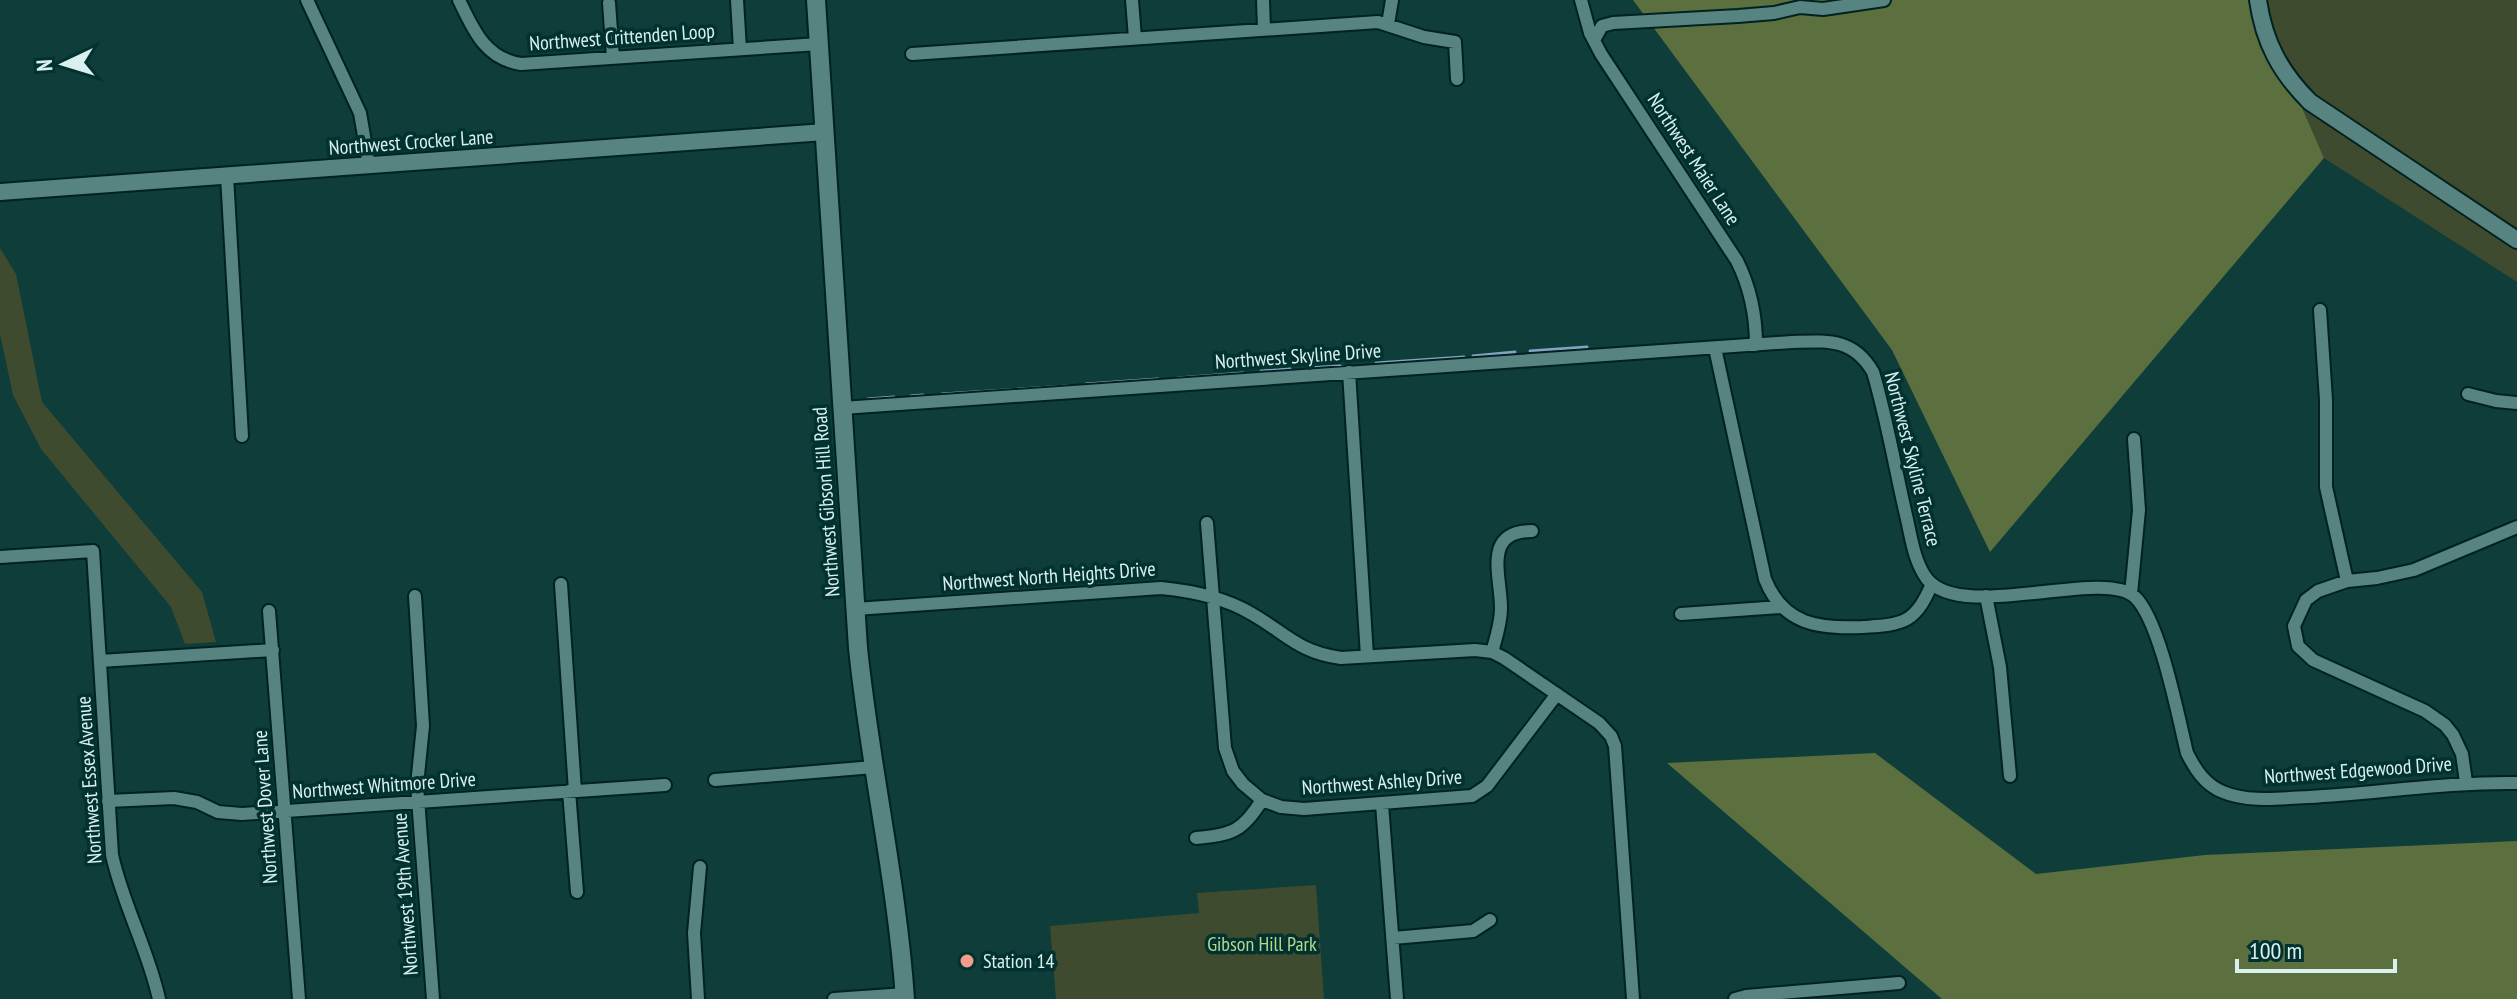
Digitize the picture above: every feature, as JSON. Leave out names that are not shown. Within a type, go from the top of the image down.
[{"type":"main road","name":"Northwest Gibson Hill Road","points":[[816,0],[863,700],[896,895],[905,996]]},
{"type":"street","points":[[307,0],[360,113],[369,165]]},
{"type":"street","name":"Northwest Crittenden Loop","points":[[459,0],[479,39],[492,53],[521,64],[819,44]]},
{"type":"street","points":[[737,0],[740,49]]},
{"type":"street","points":[[1132,0],[1135,38]]},
{"type":"street","points":[[1263,0],[1264,29]]},
{"type":"street","points":[[1388,24],[1392,0]]},
{"type":"street","name":"Northwest Maier Lane","points":[[1581,0],[1594,40],[1737,261],[1750,294],[1757,330],[1756,345]]},
{"type":"street","points":[[1594,40],[1602,26],[1613,23],[1774,13],[1800,7],[1823,9],[1884,0]]},
{"type":"street","points":[[2258,0],[2263,27],[2275,59],[2310,102],[2517,240]]},
{"type":"street","points":[[609,3],[613,58]]},
{"type":"street","points":[[912,54],[1364,22],[1388,24],[1424,37],[1455,42],[1457,79]]},
{"type":"street","name":"Northwest Crocker Lane","points":[[0,192],[825,132]]},
{"type":"street","points":[[227,176],[242,436]]},
{"type":"street","points":[[2320,310],[2326,400],[2326,487],[2347,581]]},
{"type":"street","name":"Northwest Skyline Terrace","points":[[1756,345],[1831,342],[1854,349],[1866,360],[1880,397],[1914,550],[1925,576],[1932,584]]},
{"type":"street","name":"Northwest Skyline Drive","points":[[842,408],[1756,345]]},
{"type":"street","points":[[1715,348],[1770,592],[1784,609],[1808,623],[1830,628],[1887,625],[1907,618],[1916,612],[1932,584],[1945,590],[1986,596],[2095,588],[2122,590],[2131,594],[2139,510],[2134,439]]},
{"type":"street","points":[[1349,372],[1367,656]]},
{"type":"street","points":[[2468,394],[2517,403]]},
{"type":"street","points":[[1196,838],[1236,830],[1251,818],[1262,800],[1243,784],[1227,757],[1207,523]]},
{"type":"street","name":"Northwest Edgewood Drive","points":[[2131,594],[2145,610],[2153,630],[2187,753],[2204,779],[2218,790],[2244,798],[2279,799],[2406,791],[2466,782],[2462,754],[2445,725],[2425,711],[2313,660],[2298,646],[2294,626],[2306,600],[2318,591],[2347,581],[2414,570],[2517,527]]},
{"type":"street","points":[[1492,652],[1501,609],[1500,544],[1512,533],[1532,531]]},
{"type":"street","name":"Northwest Essex Avenue","points":[[0,557],[93,551],[112,855],[118,882],[147,957],[159,999]]},
{"type":"street","points":[[561,584],[577,892]]},
{"type":"street","name":"Northwest North Heights Drive","points":[[855,609],[1144,589],[1188,590],[1249,612],[1310,652],[1341,658],[1475,650],[1492,652],[1517,665],[1603,726],[1615,746],[1633,999]]},
{"type":"street","name":"Northwest 19th Avenue","points":[[415,596],[423,726],[418,768],[419,803],[433,999]]},
{"type":"street","points":[[1986,596],[2000,667],[2010,776]]},
{"type":"street","points":[[1681,614],[1784,609]]},
{"type":"street","name":"Northwest Dover Lane","points":[[269,611],[299,999]]},
{"type":"street","points":[[100,661],[273,650]]},
{"type":"street","name":"Northwest Ashley Drive","points":[[1262,800],[1281,807],[1304,809],[1461,798],[1482,791],[1557,694]]},
{"type":"street","points":[[715,780],[874,767]]},
{"type":"street","points":[[2466,782],[2517,783]]},
{"type":"street","name":"Northwest Whitmore Drive","points":[[108,801],[174,798],[197,802],[218,812],[242,814],[665,785]]},
{"type":"street","points":[[1382,804],[1397,999]]},
{"type":"street","points":[[698,999],[694,933],[700,867]]},
{"type":"street","points":[[1393,938],[1473,931],[1490,920]]},
{"type":"street","points":[[1735,999],[1899,983]]},
{"type":"street","points":[[834,999],[905,996]]},
{"type":"green space","points":[[1633,0],[2255,0],[2324,158],[1990,552],[1892,350]]},
{"type":"green space","points":[[2255,0],[2517,0],[2517,282],[2324,158]]},
{"type":"green space","points":[[0,248],[16,274],[42,402],[202,592],[216,642],[185,644],[171,607],[41,449],[13,395],[0,334]]},
{"type":"green space","points":[[1875,753],[2036,874],[2205,855],[2517,841],[2517,999],[1942,999],[1667,763]]},
{"type":"green space","name":"Gibson Hill Park","points":[[1316,885],[1324,999],[1056,999],[1050,926],[1199,913],[1197,893]]},
{"type":"waterway","points":[[1530,351],[1587,347]]},
{"type":"waterway","points":[[1473,356],[1515,352]]},
{"type":"waterway","points":[[1376,363],[1464,357]]},
{"type":"waterway","points":[[1308,368],[1340,366]]},
{"type":"waterway","points":[[1261,371],[1290,369]]},
{"type":"waterway","points":[[1178,378],[1243,373]]},
{"type":"waterway","points":[[1086,384],[1158,379]]},
{"type":"waterway","points":[[942,394],[1067,386]]},
{"type":"waterway","points":[[911,396],[923,395]]},
{"type":"waterway","points":[[868,399],[894,397]]},
{"type":"place","name":"Station 14","points":[[967,961]]}]
